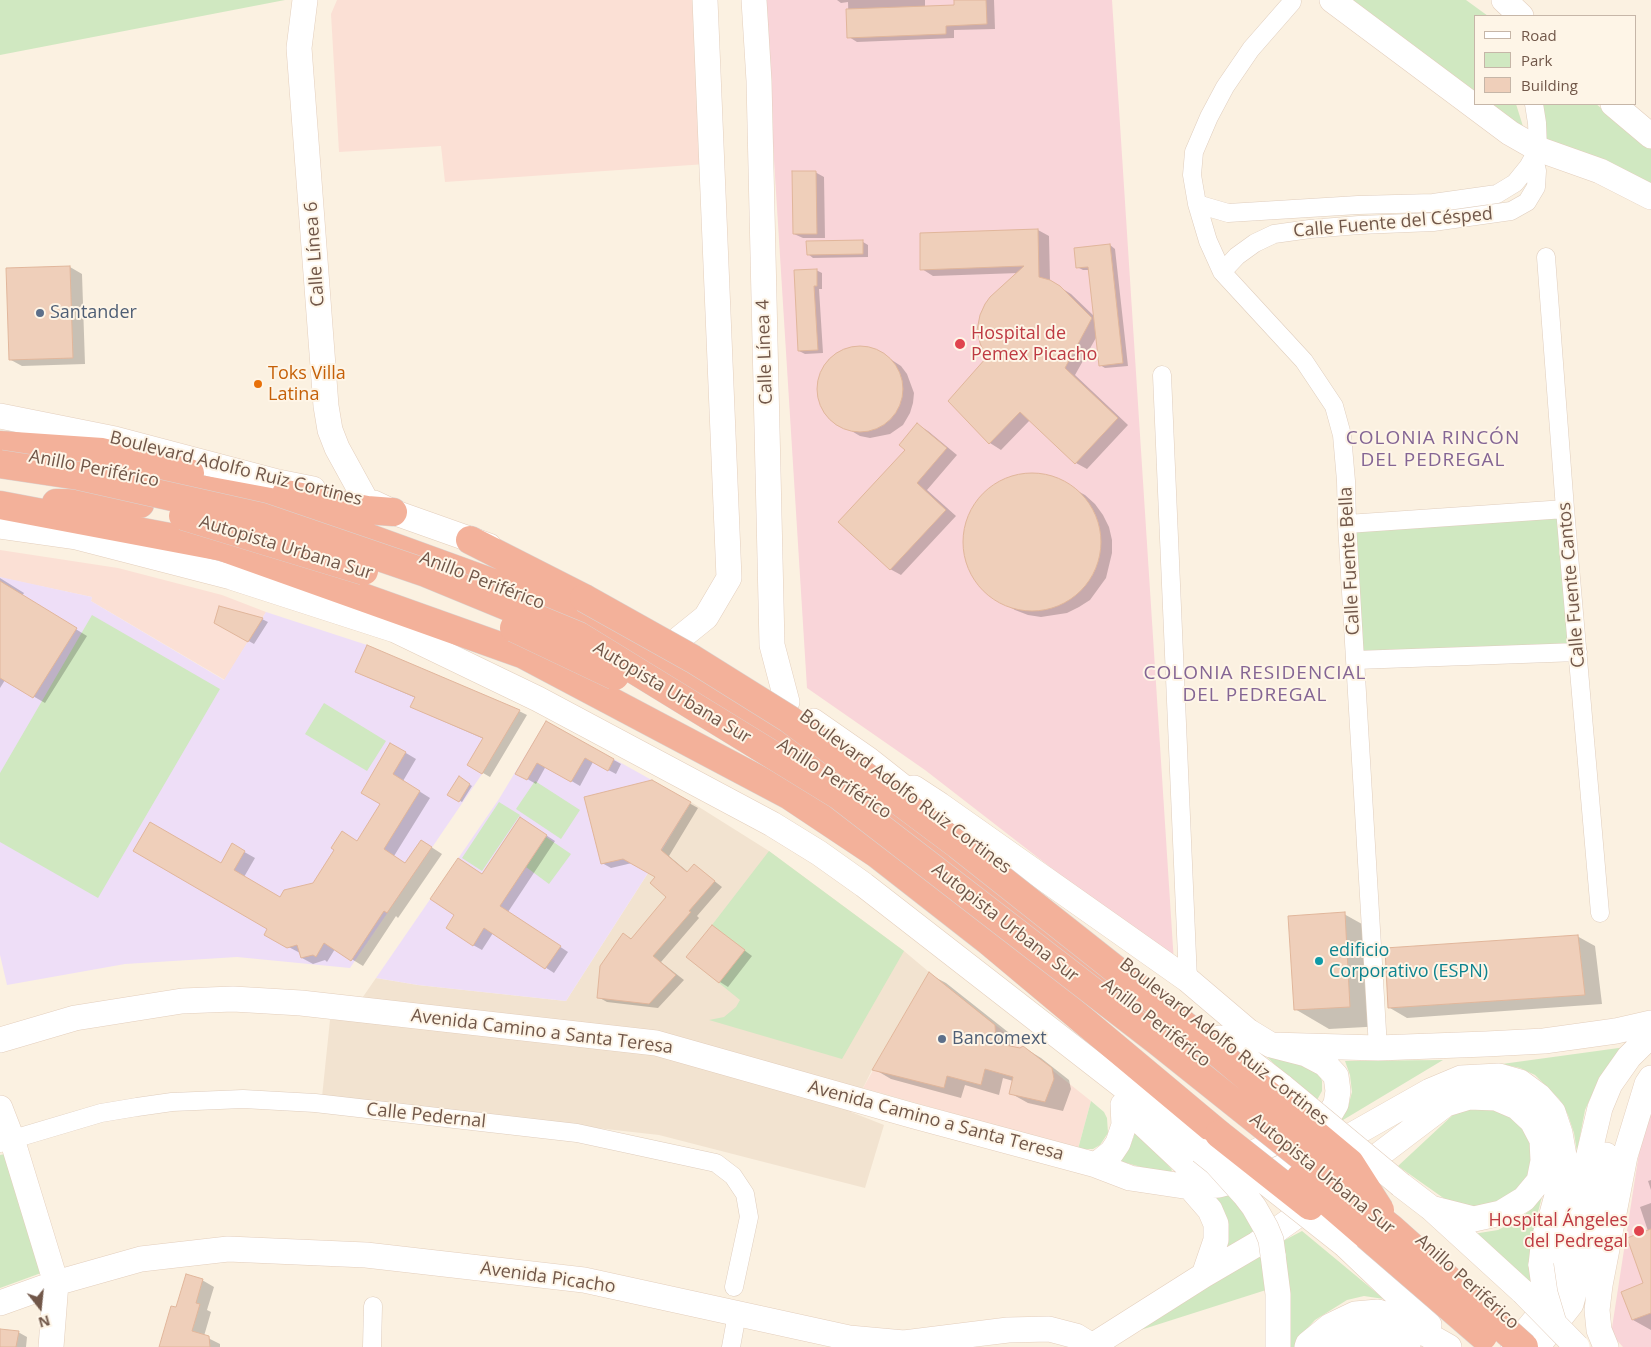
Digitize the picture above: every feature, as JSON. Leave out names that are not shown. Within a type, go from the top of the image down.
[{"type":"highway","points":[[0,445],[102,452],[241,484],[367,510],[393,512]]},
{"type":"highway","name":"Anillo Periférico","points":[[0,451],[270,502],[526,595],[597,630],[867,798],[934,849],[1249,1096],[1386,1216],[1504,1315],[1538,1347]]},
{"type":"highway","name":"Autopista Urbana Sur","points":[[0,464],[79,476],[262,517],[426,574],[579,636],[838,795],[1386,1216],[1524,1347]]},
{"type":"highway","name":"Autopista Urbana Sur","points":[[0,482],[115,496],[452,598],[617,677],[843,817],[1052,976],[1217,1108],[1470,1345]]},
{"type":"highway","points":[[0,504],[140,504]]},
{"type":"highway","points":[[0,504],[222,548],[522,654],[790,796],[877,854],[987,940],[1212,1149],[1346,1240],[1470,1345]]},
{"type":"highway","points":[[76,537],[222,548]]},
{"type":"highway","points":[[470,540],[584,598],[693,658],[788,719],[958,845],[1163,1007],[1350,1163],[1386,1216]]},
{"type":"main road","name":"Calle Línea 6","points":[[305,0],[299,48],[326,406],[330,430],[337,448],[365,499]]},
{"type":"main road","points":[[680,638],[706,617],[729,578],[705,0]]},
{"type":"main road","name":"Calle Línea 4","points":[[754,0],[759,81],[772,645],[787,702]]},
{"type":"main road","points":[[1332,0],[1536,153],[1600,171],[1651,197]]},
{"type":"main road","points":[[1503,0],[1519,15]]},
{"type":"main road","points":[[1614,105],[1651,136]]},
{"type":"main road","name":"Boulevard Adolfo Ruiz Cortines","points":[[0,416],[115,439],[278,482],[365,499],[393,512],[514,555],[680,638],[787,702],[870,760],[1282,1087],[1431,1208],[1523,1292],[1577,1347]]},
{"type":"main road","points":[[0,526],[76,537],[231,576],[395,630],[538,699],[780,829],[819,853],[864,884],[1143,1102],[1212,1149],[1254,1207],[1266,1228],[1273,1256],[1278,1294],[1278,1347]]},
{"type":"main road","points":[[708,791],[786,844],[1123,1105],[1193,1171],[1202,1176],[1212,1174],[1330,1114],[1336,1104],[1338,1091],[1336,1076],[1325,1064],[1306,1054],[1271,1045],[1248,1031],[1188,980],[940,805],[870,760]]},
{"type":"main road","name":"Avenida Camino a Santa Teresa","points":[[0,1040],[76,1018],[182,1001],[233,999],[301,1003],[656,1042],[914,1116],[1096,1165],[1130,1178],[1190,1187],[1219,1186],[1274,1171],[1338,1143],[1430,1091],[1461,1078],[1499,1076],[1520,1082],[1539,1096],[1553,1112],[1560,1133],[1564,1156],[1562,1178],[1544,1238],[1541,1265],[1554,1323]]},
{"type":"main road","points":[[1271,1045],[1378,1048],[1544,1041],[1616,1031],[1651,1022]]},
{"type":"main road","points":[[1513,1347],[1559,1291],[1600,1108],[1610,1084],[1629,1056],[1651,1035]]},
{"type":"main road","points":[[1378,1120],[1393,1098],[1486,1044]]},
{"type":"main road","points":[[1538,1347],[1571,1304],[1590,1234],[1612,1128],[1622,1094],[1639,1066],[1651,1059]]},
{"type":"main road","points":[[1606,1347],[1599,1330],[1597,1310],[1600,1285],[1625,1156],[1647,1084],[1651,1078]]},
{"type":"main road","points":[[1093,1346],[1204,1275],[1257,1244],[1446,1104],[1469,1098],[1496,1098],[1517,1108],[1532,1121],[1542,1140],[1543,1161],[1539,1181],[1524,1199],[1501,1213],[1474,1219],[1431,1208]]},
{"type":"main road","points":[[1096,1165],[1112,1152],[1118,1143],[1124,1124],[1123,1105]]},
{"type":"main road","points":[[0,1108],[6,1141],[56,1283],[51,1347]]},
{"type":"main road","points":[[1190,1187],[1210,1210],[1216,1224],[1216,1240],[1204,1275]]},
{"type":"main road","name":"Avenida Picacho","points":[[0,1303],[56,1283],[141,1259],[228,1249],[268,1250],[366,1255],[584,1280],[849,1338],[904,1342],[1008,1330],[1049,1329],[1076,1336],[1093,1346]]},
{"type":"main road","points":[[1307,1347],[1308,1344],[1330,1326],[1355,1314],[1378,1312],[1470,1345]]},
{"type":"main road","points":[[1336,1347],[1346,1340],[1364,1335],[1385,1336],[1408,1347]]},
{"type":"street","points":[[1503,0],[1508,15]]},
{"type":"street","name":"Calle Fuente Bella","points":[[1292,2],[1251,49],[1225,87],[1209,117],[1194,152],[1192,176],[1197,204],[1208,241],[1222,272],[1304,362],[1334,406],[1342,435],[1378,1048]]},
{"type":"street","points":[[1534,105],[1537,123],[1536,153]]},
{"type":"street","name":"Calle Fuente del Césped","points":[[1197,204],[1228,213],[1358,205],[1433,203],[1497,194],[1515,183],[1536,153]]},
{"type":"street","name":"Calle Fuente del Césped","points":[[1222,272],[1237,256],[1255,243],[1274,234],[1360,225],[1433,222],[1511,211],[1527,202],[1536,187],[1536,153]]},
{"type":"street","points":[[1358,205],[1360,225]]},
{"type":"street","name":"Calle Fuente Cantos","points":[[1546,257],[1600,913]]},
{"type":"street","points":[[1162,375],[1188,980]]},
{"type":"street","points":[[1347,524],[1566,509]]},
{"type":"street","points":[[1356,660],[1578,652]]},
{"type":"street","name":"Calle Pedernal","points":[[6,1141],[102,1113],[172,1102],[244,1099],[306,1102],[577,1133],[716,1163],[733,1176],[745,1194],[749,1217],[734,1286]]},
{"type":"street","points":[[372,1347],[373,1306]]},
{"type":"street","points":[[731,1347],[737,1314]]},
{"type":"shaded area","points":[[337,0],[699,0],[706,164],[445,182],[441,146],[339,152],[331,14]]},
{"type":"shaded area","name":"Hospital de Pemex Picacho","points":[[764,0],[1112,0],[1174,963],[925,770],[807,688]]},
{"type":"shaded area","points":[[0,550],[118,568],[222,595],[266,612],[225,680],[91,601],[92,597],[0,577]]},
{"type":"shaded area","points":[[0,577],[92,597],[91,601],[224,680],[266,612],[367,645],[520,710],[482,774],[350,968],[237,957],[125,964],[7,985],[0,955]]},
{"type":"shaded area","points":[[546,721],[691,802],[566,1001],[418,985],[376,978],[499,799]]},
{"type":"shaded area","points":[[691,802],[769,851],[904,951],[929,972],[872,1070],[851,1112],[884,1125],[865,1188],[659,1135],[322,1097],[330,1020],[347,1020],[376,978],[418,985],[566,1001]]},
{"type":"shaded area","points":[[929,972],[1091,1101],[1078,1149],[863,1088]]},
{"type":"shaded area","name":"Hospital Ángeles del Pedregal","points":[[1651,1107],[1651,1347],[1623,1347],[1611,1334],[1643,1127]]},
{"type":"green space","points":[[0,0],[285,0],[0,55]]},
{"type":"green space","points":[[1333,0],[1466,0],[1487,15],[1474,15],[1474,99]]},
{"type":"green space","points":[[1482,105],[1516,105],[1526,136]]},
{"type":"green space","points":[[1540,105],[1597,105],[1651,148],[1651,192],[1548,144]]},
{"type":"green space","points":[[1561,517],[1570,645],[1361,654],[1352,531]]},
{"type":"green space","points":[[92,615],[220,689],[98,898],[0,842],[0,773]]},
{"type":"green space","points":[[324,703],[386,741],[367,771],[305,734]]},
{"type":"green space","points":[[535,781],[580,810],[561,839],[516,809]]},
{"type":"green space","points":[[499,802],[520,815],[482,871],[462,858]]},
{"type":"green space","points":[[546,837],[571,854],[549,884],[526,867]]},
{"type":"green space","points":[[769,851],[904,951],[842,1059],[709,1020],[724,1017],[736,1007],[740,1000],[719,983],[744,950],[712,925]]},
{"type":"green space","points":[[1626,1047],[1610,1062],[1598,1082],[1585,1110],[1577,1152],[1574,1133],[1568,1115],[1559,1099],[1535,1075],[1520,1068],[1502,1064]]},
{"type":"green space","points":[[1267,1057],[1293,1061],[1318,1072],[1322,1081],[1322,1091],[1317,1100],[1289,1078]]},
{"type":"green space","points":[[1443,1060],[1338,1123],[1348,1107],[1352,1092],[1350,1075],[1345,1061]]},
{"type":"green space","points":[[1091,1101],[1104,1112],[1107,1118],[1108,1133],[1100,1145],[1093,1149],[1078,1149]]},
{"type":"green space","points":[[1487,1105],[1516,1116],[1534,1143],[1532,1176],[1511,1202],[1459,1209],[1398,1166],[1456,1112]]},
{"type":"green space","points":[[1135,1126],[1172,1170],[1169,1175],[1116,1160],[1130,1146]]},
{"type":"green space","points":[[5,1154],[41,1273],[0,1288],[0,1155]]},
{"type":"green space","points":[[1544,1189],[1532,1235],[1533,1289],[1473,1234],[1498,1230],[1519,1219],[1529,1211]]},
{"type":"green space","points":[[1233,1193],[1242,1206],[1255,1235],[1227,1253],[1229,1236],[1226,1222],[1211,1199]]},
{"type":"green space","points":[[1302,1231],[1384,1299],[1364,1296],[1347,1300],[1315,1320],[1301,1335],[1297,1347],[1290,1347],[1283,1241]]},
{"type":"green space","points":[[1262,1254],[1266,1290],[1128,1334]]},
{"type":"building","points":[[954,0],[986,0],[987,24],[946,26],[946,34],[847,38],[846,9],[954,5]]},
{"type":"building","points":[[792,171],[816,171],[817,234],[793,234]]},
{"type":"building","points":[[1038,229],[1039,277],[1050,280],[1060,286],[1092,318],[1065,368],[1118,418],[1075,464],[1020,412],[989,444],[948,401],[986,358],[977,330],[980,315],[985,304],[990,297],[1024,266],[920,270],[920,233]]},
{"type":"building","points":[[863,240],[863,254],[807,255],[806,241]]},
{"type":"building","points":[[1110,244],[1123,363],[1099,366],[1088,267],[1076,268],[1074,248]]},
{"type":"building","name":"Santander","points":[[70,266],[73,358],[9,360],[6,268]]},
{"type":"building","points":[[817,269],[817,286],[814,286],[818,350],[798,351],[794,270]]},
{"type":"building","points":[[860,346],[876,350],[890,359],[899,373],[903,389],[899,405],[890,419],[876,428],[860,432],[844,428],[830,419],[821,405],[817,389],[821,373],[830,359],[844,350]]},
{"type":"building","points":[[917,423],[947,448],[917,483],[946,510],[890,570],[838,522],[905,450],[899,445]]},
{"type":"building","points":[[1032,473],[1058,479],[1070,485],[1080,494],[1089,504],[1095,516],[1101,542],[1095,568],[1089,580],[1080,590],[1070,599],[1058,605],[1032,611],[1006,605],[994,599],[984,590],[975,580],[969,568],[963,542],[969,516],[975,504],[984,494],[994,485],[1006,479]]},
{"type":"building","points":[[0,581],[77,628],[33,698],[0,678]]},
{"type":"building","points":[[219,606],[263,618],[248,642],[214,623]]},
{"type":"building","points":[[367,645],[520,710],[482,774],[467,765],[483,738],[410,707],[415,697],[355,672]]},
{"type":"building","points":[[546,721],[614,759],[608,771],[585,758],[571,782],[537,763],[527,780],[515,774]]},
{"type":"building","points":[[390,743],[406,752],[393,774],[420,791],[384,849],[405,863],[421,840],[432,847],[387,913],[384,911],[351,961],[324,943],[316,957],[313,955],[301,958],[297,945],[287,948],[264,935],[267,929],[133,851],[150,822],[221,863],[232,843],[245,851],[234,870],[280,897],[284,890],[313,883],[334,850],[331,848],[342,831],[357,841],[380,804],[361,793]]},
{"type":"building","points":[[459,776],[470,784],[459,802],[447,795]]},
{"type":"building","points":[[652,780],[691,802],[661,850],[687,872],[694,864],[715,881],[653,956],[676,975],[649,1004],[597,998],[600,966],[623,933],[631,939],[666,897],[650,883],[655,877],[623,859],[601,864],[584,797]]},
{"type":"building","points":[[520,817],[547,835],[500,906],[561,946],[545,969],[484,928],[473,946],[446,928],[454,915],[430,899],[458,858],[482,874]]},
{"type":"building","name":"edificio Corporativo (ESPN)","points":[[1345,912],[1350,1007],[1294,1010],[1288,916]]},
{"type":"building","points":[[712,925],[745,950],[719,983],[686,957]]},
{"type":"building","points":[[1578,935],[1585,995],[1388,1008],[1385,948]]},
{"type":"building","name":"Bancomext","points":[[929,972],[995,1025],[996,1043],[1020,1048],[1023,1046],[1052,1068],[1054,1079],[1045,1102],[1009,1094],[1013,1077],[985,1069],[981,1085],[947,1076],[944,1088],[872,1070]]},
{"type":"building","points":[[1651,1229],[1651,1313],[1632,1320],[1621,1292],[1643,1283],[1627,1238]]},
{"type":"building","points":[[186,1274],[203,1279],[196,1303],[200,1304],[192,1331],[209,1336],[210,1347],[159,1347],[171,1306],[176,1307]]},
{"type":"building","points":[[0,1329],[19,1331],[16,1347],[0,1347]]},
{"type":"place","name":"Santander","points":[[40,313]]},
{"type":"place","name":"Hospital de Pemex Picacho","points":[[960,344]]},
{"type":"place","name":"Toks Villa Latina","points":[[258,384]]},
{"type":"place","name":"edificio Corporativo (ESPN)","points":[[1319,961]]},
{"type":"place","name":"Bancomext","points":[[942,1039]]},
{"type":"place","name":"Hospital Ángeles del Pedregal","points":[[1639,1231]]},
{"type":"district","name":"COLONIA RINCÓN DEL PEDREGAL","points":[[1433,450]]},
{"type":"district","name":"COLONIA RESIDENCIAL DEL PEDREGAL","points":[[1255,685]]}]
